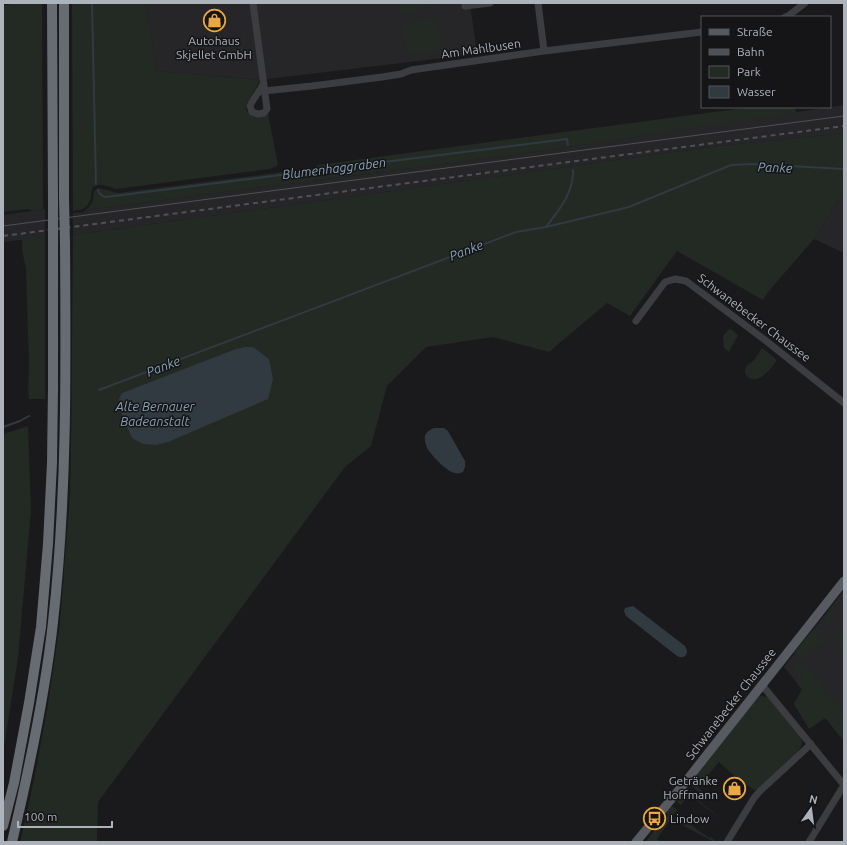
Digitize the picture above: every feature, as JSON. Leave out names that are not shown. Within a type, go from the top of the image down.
[{"type":"highway","points":[[3,826],[14,783],[41,627],[48,544],[52,463],[53,388],[52,3]]},
{"type":"highway","points":[[12,842],[26,784],[42,703],[53,622],[63,494],[65,398],[64,3]]},
{"type":"main road","name":"Schwanebecker Chaussee","points":[[636,842],[844,581]]},
{"type":"street","name":"Am Mahlbusen","points":[[253,3],[264,87],[347,82],[401,74],[411,70],[544,51],[701,32]]},
{"type":"street","points":[[465,6],[490,3]]},
{"type":"street","points":[[538,3],[544,51]]},
{"type":"street","points":[[788,16],[805,3]]},
{"type":"street","name":"Schwanebecker Chaussee","points":[[636,321],[665,282],[675,279],[686,281],[765,340],[844,403]]},
{"type":"street","points":[[762,685],[844,785],[809,842]]},
{"type":"street","points":[[727,842],[754,798],[760,791],[811,744]]},
{"type":"shaded area","points":[[145,3],[470,3],[477,54],[259,80],[157,71]]},
{"type":"shaded area","points":[[844,105],[844,133],[711,147],[73,235],[73,213],[83,212],[86,210],[521,154]]},
{"type":"shaded area","points":[[844,194],[844,253],[814,239],[839,199]]},
{"type":"shaded area","points":[[45,209],[45,237],[3,242],[3,215]]},
{"type":"shaded area","points":[[844,590],[844,741],[784,667]]},
{"type":"green space","points":[[14,3],[42,3],[43,209],[33,211],[27,209],[3,212],[3,6]]},
{"type":"green space","points":[[72,3],[145,3],[157,71],[259,80],[249,98],[246,110],[251,115],[268,113],[278,165],[270,169],[116,189],[97,185],[92,190],[88,205],[83,209],[73,211]]},
{"type":"green space","points":[[400,3],[451,3],[419,8],[420,11],[401,14]]},
{"type":"green space","points":[[437,19],[441,50],[407,54],[403,23]]},
{"type":"green space","points":[[745,108],[795,108],[796,113],[521,154],[86,210],[92,203],[95,190],[99,188],[118,193],[315,168],[318,165]]},
{"type":"green space","points":[[844,133],[844,194],[839,199],[814,239],[768,292],[763,300],[677,251],[630,316],[607,303],[549,352],[493,337],[426,347],[387,386],[371,446],[345,467],[98,802],[97,842],[20,842],[36,770],[48,704],[60,623],[70,495],[73,235],[711,147]]},
{"type":"green space","points":[[45,237],[45,399],[29,399],[26,270],[22,249],[22,239]]},
{"type":"green space","points":[[729,329],[738,335],[729,352],[724,348],[723,336]]},
{"type":"green space","points":[[762,348],[777,360],[760,378],[751,379],[747,376],[745,369],[754,360]]},
{"type":"green space","points":[[28,426],[31,510],[18,658],[3,753],[3,434]]},
{"type":"green space","points":[[844,592],[844,596],[831,612],[834,615],[830,623],[827,624],[823,620]]},
{"type":"green space","points":[[811,632],[820,636],[824,641],[800,659],[844,712],[844,741],[825,718],[809,729],[794,704],[802,689],[797,684],[803,678],[793,664],[800,658],[794,653]]},
{"type":"green space","points":[[840,633],[844,638],[844,653],[834,638]]},
{"type":"green space","points":[[758,697],[768,697],[802,737],[802,743],[798,751],[754,790],[719,762],[698,787],[702,791],[700,793],[692,786],[691,780]]},
{"type":"green space","points":[[687,791],[724,821],[689,795],[681,805],[678,803],[677,798],[681,792]]},
{"type":"green space","points":[[672,806],[677,810],[672,817],[681,822],[683,818],[716,842],[671,819],[657,839],[659,841],[658,842],[646,842],[668,815],[666,812]]},
{"type":"water","name":"Alte Bernauer Badeanstalt","points":[[253,347],[269,359],[273,379],[268,399],[168,442],[156,445],[143,444],[132,438],[119,408],[119,399],[122,393],[236,349]]},
{"type":"water","points":[[434,428],[444,428],[448,431],[465,461],[463,472],[456,473],[448,470],[432,455],[427,448],[425,436],[427,432]]},
{"type":"water","points":[[633,606],[685,646],[687,651],[686,655],[682,657],[677,656],[626,616],[624,611],[625,608]]},
{"type":"waterway","points":[[92,3],[96,184]]},
{"type":"waterway","name":"Blumenhaggraben","points":[[98,190],[100,195],[106,197],[567,139],[568,145]]},
{"type":"waterway","name":"Panke","points":[[99,390],[516,232],[546,227],[629,207],[731,165],[752,164],[844,169]]},
{"type":"waterway","points":[[546,227],[565,200],[571,186],[573,170]]},
{"type":"waterway","name":"Panke","points":[[3,427],[29,416]]},
{"type":"tram line","points":[[3,226],[844,116]]},
{"type":"railway","points":[[3,236],[844,126]]},
{"type":"place","name":"Autohaus Skjellet GmbH","points":[[214,20]]},
{"type":"place","name":"Getränke Hoffmann","points":[[734,788]]},
{"type":"place","name":"Lindow","points":[[655,819]]}]
